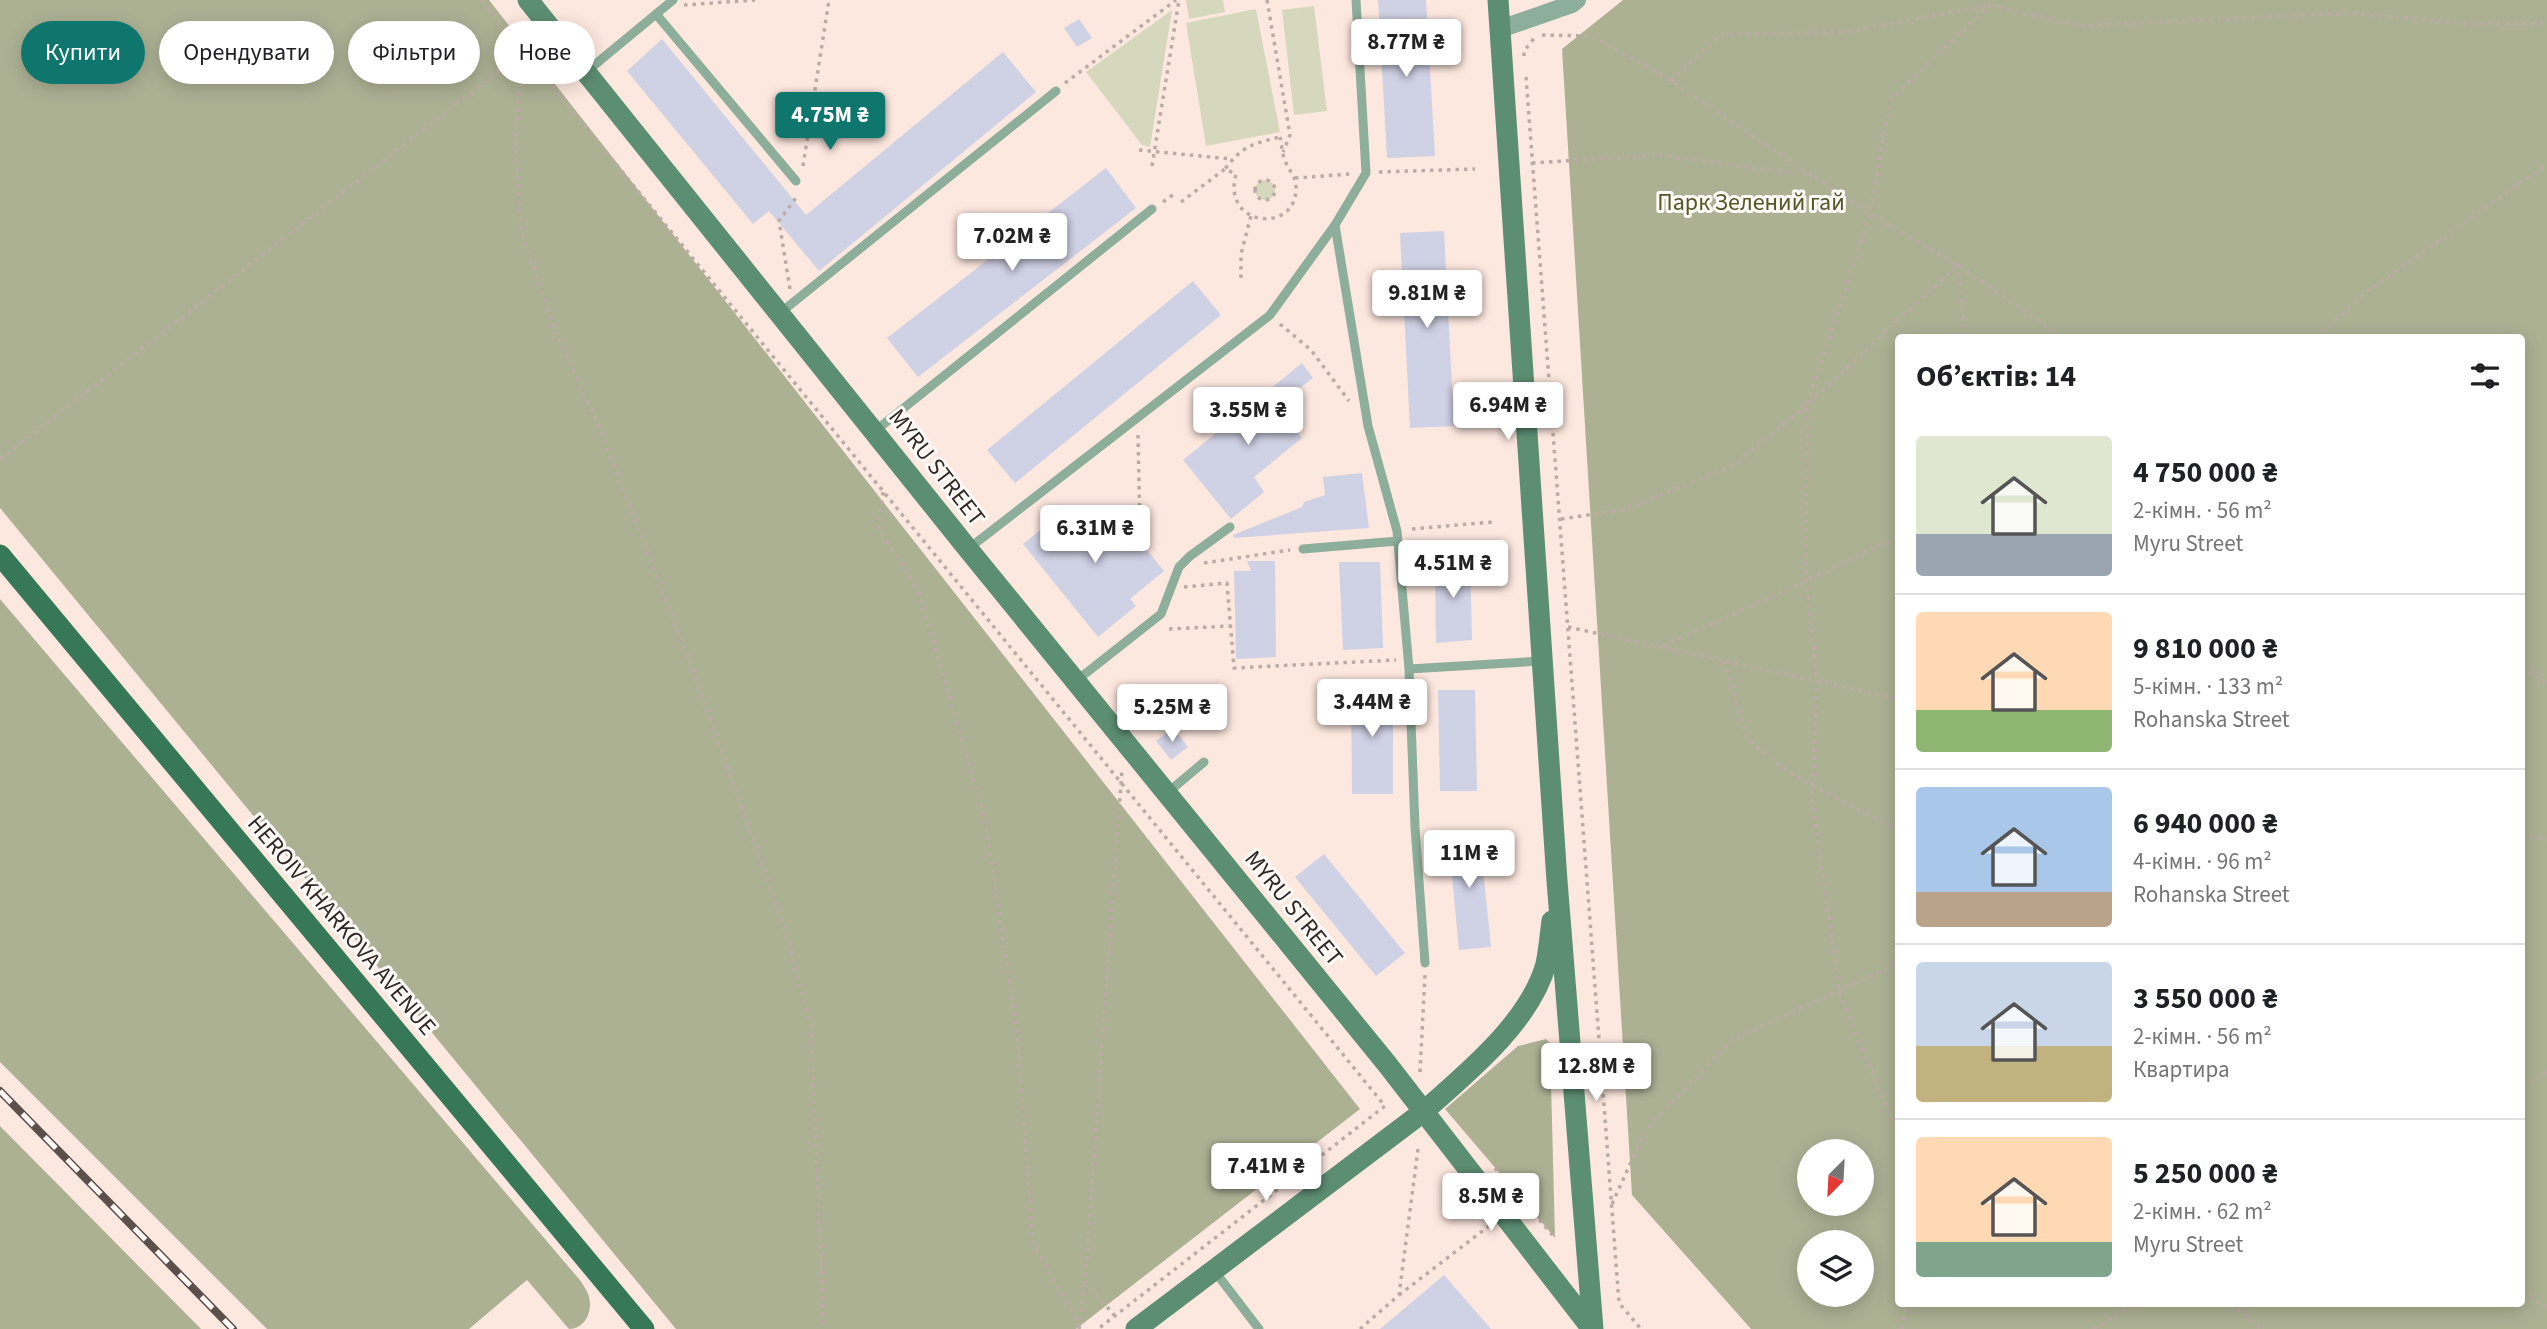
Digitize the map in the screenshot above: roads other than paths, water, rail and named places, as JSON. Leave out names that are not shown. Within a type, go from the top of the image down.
[{"type":"main road","name":"HEROIV KHARKOVA AVENUE","points":[[0,555],[643,1329]]},
{"type":"street","name":"MYRU STREET","points":[[528,0],[545,21]]},
{"type":"street","points":[[1498,0],[1557,881],[1592,1329]]},
{"type":"street","points":[[1500,29],[1577,0]]},
{"type":"street","name":"MYRU STREET","points":[[595,82],[786,305],[876,431],[968,549],[1138,756],[1423,1112],[1592,1329]]},
{"type":"street","points":[[1136,1329],[1423,1112],[1504,1034],[1528,1004],[1545,965],[1557,881]]},
{"type":"lane","points":[[595,65],[673,0]]},
{"type":"lane","points":[[968,549],[1270,315],[1335,225],[1366,173],[1356,0]]},
{"type":"lane","points":[[656,14],[796,181]]},
{"type":"lane","points":[[786,305],[1056,91]]},
{"type":"lane","points":[[876,431],[1152,209]]},
{"type":"lane","points":[[1335,225],[1368,426],[1397,536],[1409,665],[1415,827],[1425,962]]},
{"type":"lane","points":[[1076,681],[1161,614],[1179,567],[1230,527]]},
{"type":"lane","points":[[1303,549],[1397,536]]},
{"type":"lane","points":[[1409,665],[1543,661]]},
{"type":"lane","points":[[1167,793],[1204,762]]},
{"type":"lane","points":[[1213,1269],[1259,1329]]},
{"type":"railway","points":[[0,1091],[233,1329]]},
{"type":"park label","name":"Парк Зелений гай","points":[[1751,202]]}]
